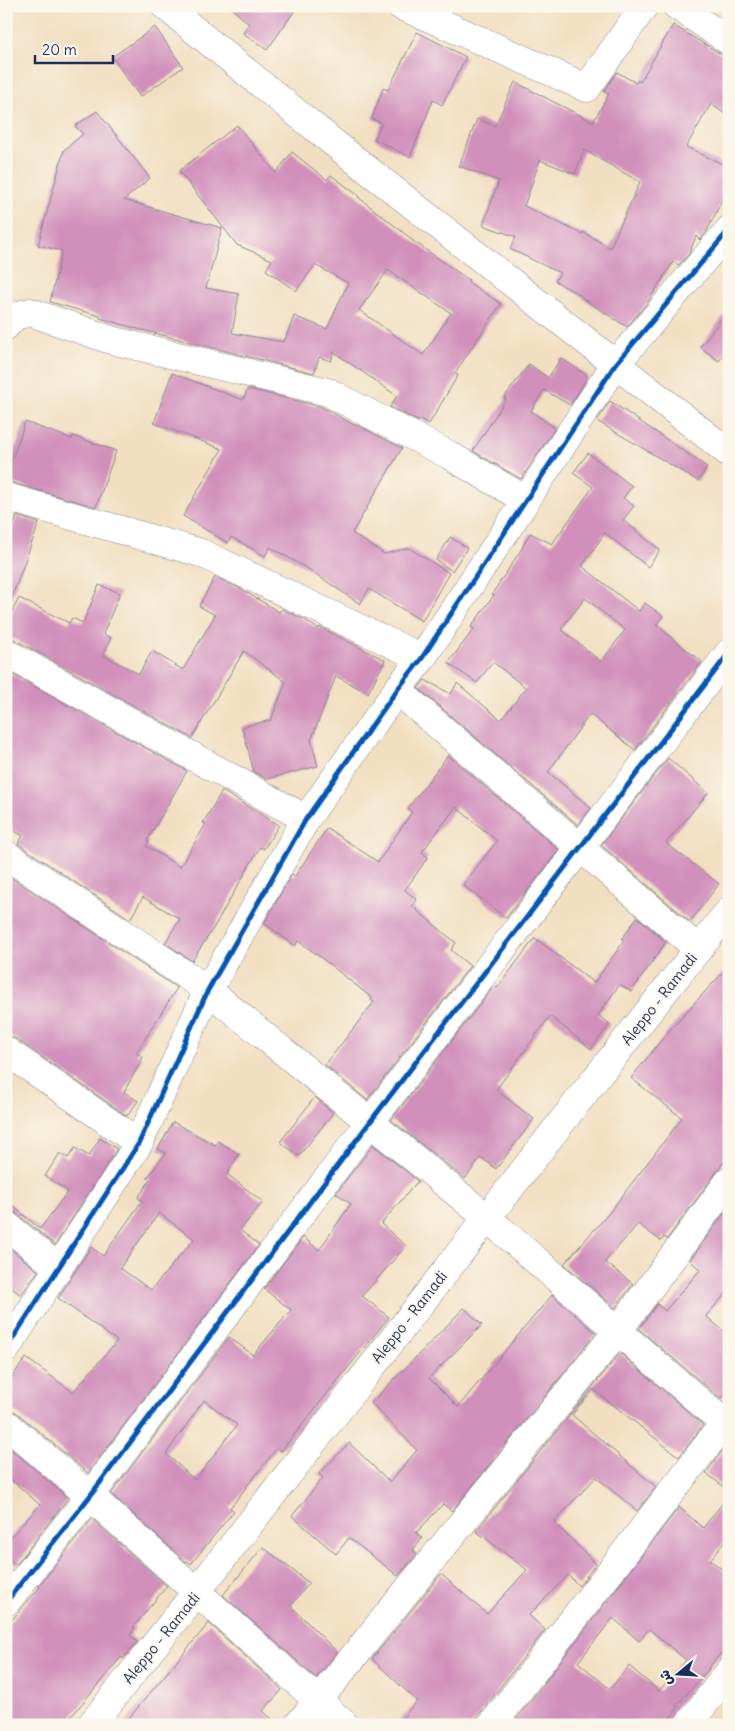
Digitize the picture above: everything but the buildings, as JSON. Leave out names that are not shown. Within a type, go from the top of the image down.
[{"type":"main road","points":[[165,6],[340,148],[729,453]]},
{"type":"main road","points":[[401,6],[587,88],[644,6]]},
{"type":"main road","points":[[677,6],[729,42]]},
{"type":"main road","points":[[6,1348],[140,1143],[208,990],[306,819],[397,690],[422,658],[615,365],[729,230]]},
{"type":"main road","points":[[6,326],[15,316],[30,312],[111,340],[328,392],[448,455],[526,500]]},
{"type":"main road","points":[[6,497],[201,553],[422,658]]},
{"type":"main road","points":[[6,653],[306,819]]},
{"type":"main road","points":[[6,1602],[90,1496],[370,1122],[729,654]]},
{"type":"main road","points":[[397,690],[581,846],[698,949]]},
{"type":"main road","points":[[6,855],[208,990],[486,1217],[617,1332],[727,1422],[492,1725]]},
{"type":"main road","name":"Aleppo - Ramadi","points":[[92,1725],[197,1593],[486,1217],[729,911]]},
{"type":"main road","points":[[6,1051],[140,1143]]},
{"type":"main road","points":[[298,1725],[617,1332],[729,1181]]},
{"type":"main road","points":[[6,1224],[59,1268]]},
{"type":"main road","points":[[6,1424],[90,1496],[346,1725]]},
{"type":"main road","points":[[688,1725],[729,1672]]},
{"type":"cycle path","points":[[6,1349],[139,1143],[208,990],[306,819],[397,690],[422,658],[615,365],[729,230]]},
{"type":"cycle path","points":[[6,1602],[90,1496],[370,1122],[729,653]]}]
